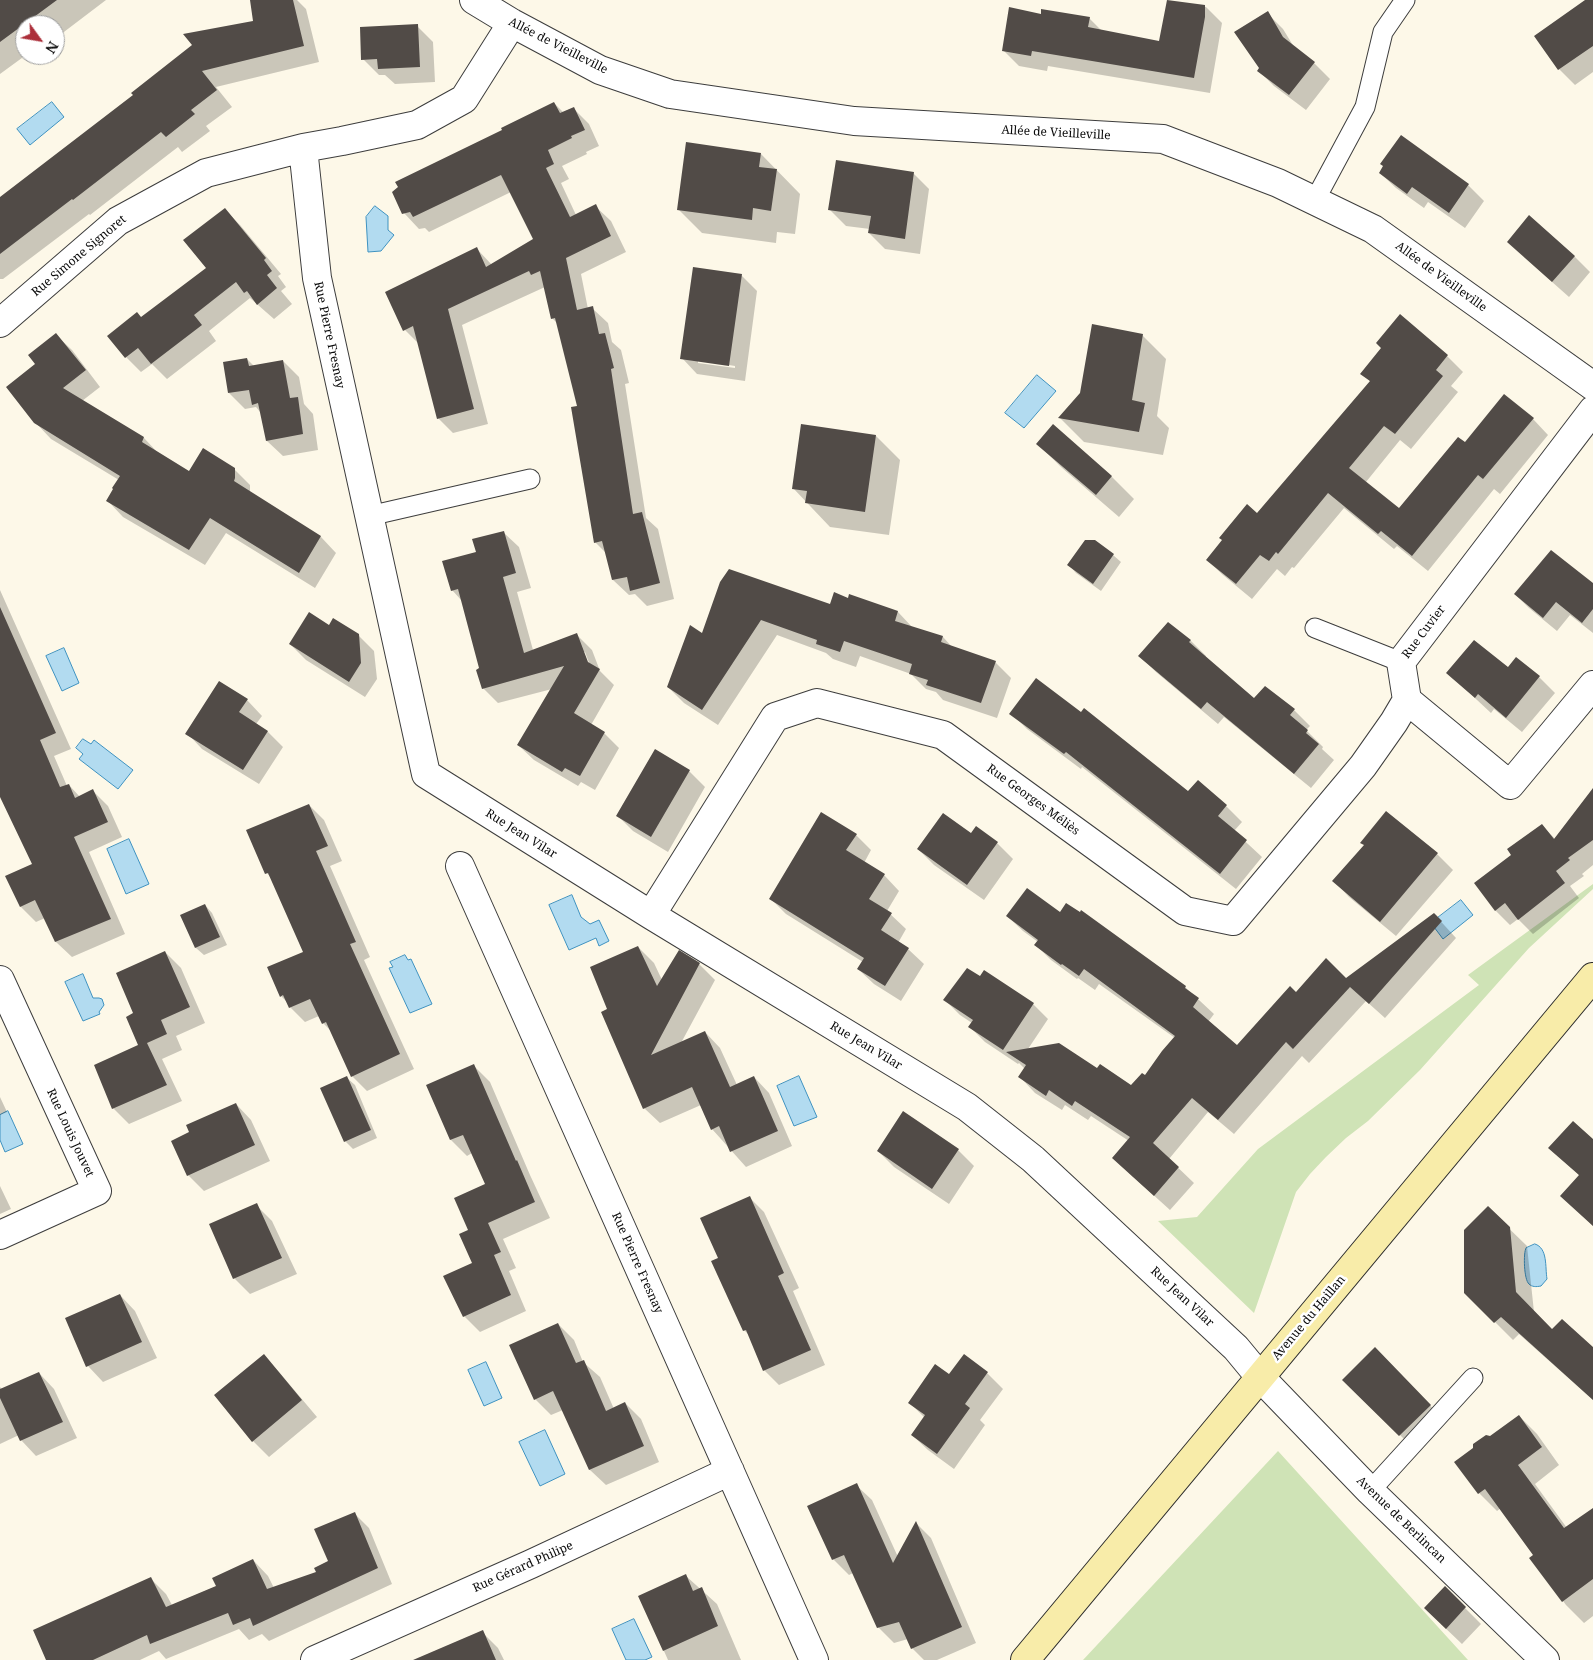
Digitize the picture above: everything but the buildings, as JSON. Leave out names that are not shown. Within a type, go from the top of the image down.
[{"type":"street","name":"Allée de Vieilleville","points":[[474,0],[512,23],[600,70],[670,94],[854,121],[1164,139],[1278,183],[1373,229],[1593,386]]},
{"type":"street","points":[[303,148],[417,125],[464,99],[512,23]]},
{"type":"street","name":"Rue Simone Signoret","points":[[0,323],[118,221],[206,173],[303,148]]},
{"type":"street","name":"Rue Pierre Fresnay","points":[[303,148],[316,278],[426,774]]},
{"type":"street","name":"Rue Cuvier","points":[[1407,700],[1401,662],[1593,410]]},
{"type":"street","points":[[1407,700],[1510,785],[1593,685]]},
{"type":"street","name":"Rue Georges Méliès","points":[[651,915],[775,717],[818,703],[943,735],[1185,911],[1233,921],[1363,766],[1407,700]]},
{"type":"street","name":"Rue Jean Vilar","points":[[426,774],[651,915],[967,1107],[1033,1159],[1236,1348],[1260,1377]]},
{"type":"street","name":"Rue Pierre Fresnay","points":[[460,866],[814,1660]]},
{"type":"street","name":"Avenue du Haillan","points":[[1025,1660],[1593,977]]},
{"type":"street","name":"Rue Louis Jouvet","points":[[0,980],[97,1191],[0,1235]]},
{"type":"street","name":"Avenue de Berlincan","points":[[1260,1377],[1370,1491],[1545,1660]]},
{"type":"street","name":"Rue Gérard Philipe","points":[[314,1660],[353,1652],[531,1564],[730,1471]]},
{"type":"lane","points":[[1315,200],[1365,107],[1383,32],[1405,0]]},
{"type":"lane","points":[[369,516],[530,479]]},
{"type":"lane","points":[[1315,628],[1401,662]]},
{"type":"lane","points":[[1370,1491],[1473,1378]]},
{"type":"green space","points":[[1593,884],[1593,889],[1529,948],[1420,1070],[1310,1174],[1296,1192],[1254,1313],[1158,1221],[1197,1217],[1258,1149],[1479,985],[1468,975]]},
{"type":"green space","points":[[1278,1451],[1468,1660],[1083,1660]]},
{"type":"water","points":[[52,102],[64,117],[30,145],[17,129]]},
{"type":"water","points":[[375,206],[388,216],[388,230],[394,235],[381,251],[368,252],[366,217]]},
{"type":"water","points":[[1037,375],[1056,391],[1024,428],[1005,413]]},
{"type":"water","points":[[64,648],[79,683],[62,691],[46,656]]},
{"type":"water","points":[[83,739],[91,744],[94,740],[133,770],[118,789],[79,759],[83,754],[76,748]]},
{"type":"water","points":[[129,839],[149,884],[126,894],[107,849]]},
{"type":"water","points":[[572,895],[581,917],[590,924],[599,920],[609,941],[599,946],[596,938],[569,950],[549,905]]},
{"type":"water","points":[[1461,900],[1473,915],[1443,939],[1431,923]]},
{"type":"water","points":[[405,955],[408,960],[411,959],[432,1004],[410,1013],[389,968],[393,967],[390,962]]},
{"type":"water","points":[[83,974],[93,998],[102,999],[104,1005],[99,1012],[100,1014],[83,1021],[65,982]]},
{"type":"water","points":[[799,1076],[817,1117],[794,1126],[777,1086]]},
{"type":"water","points":[[8,1111],[23,1144],[5,1152],[0,1140],[0,1115]]},
{"type":"water","points":[[1535,1244],[1542,1249],[1544,1254],[1547,1279],[1541,1286],[1536,1287],[1527,1282],[1524,1261],[1526,1248]]},
{"type":"water","points":[[486,1362],[502,1398],[484,1406],[468,1370]]},
{"type":"water","points":[[545,1430],[565,1474],[540,1486],[519,1442]]},
{"type":"water","points":[[634,1619],[652,1657],[645,1660],[626,1660],[612,1629]]}]
